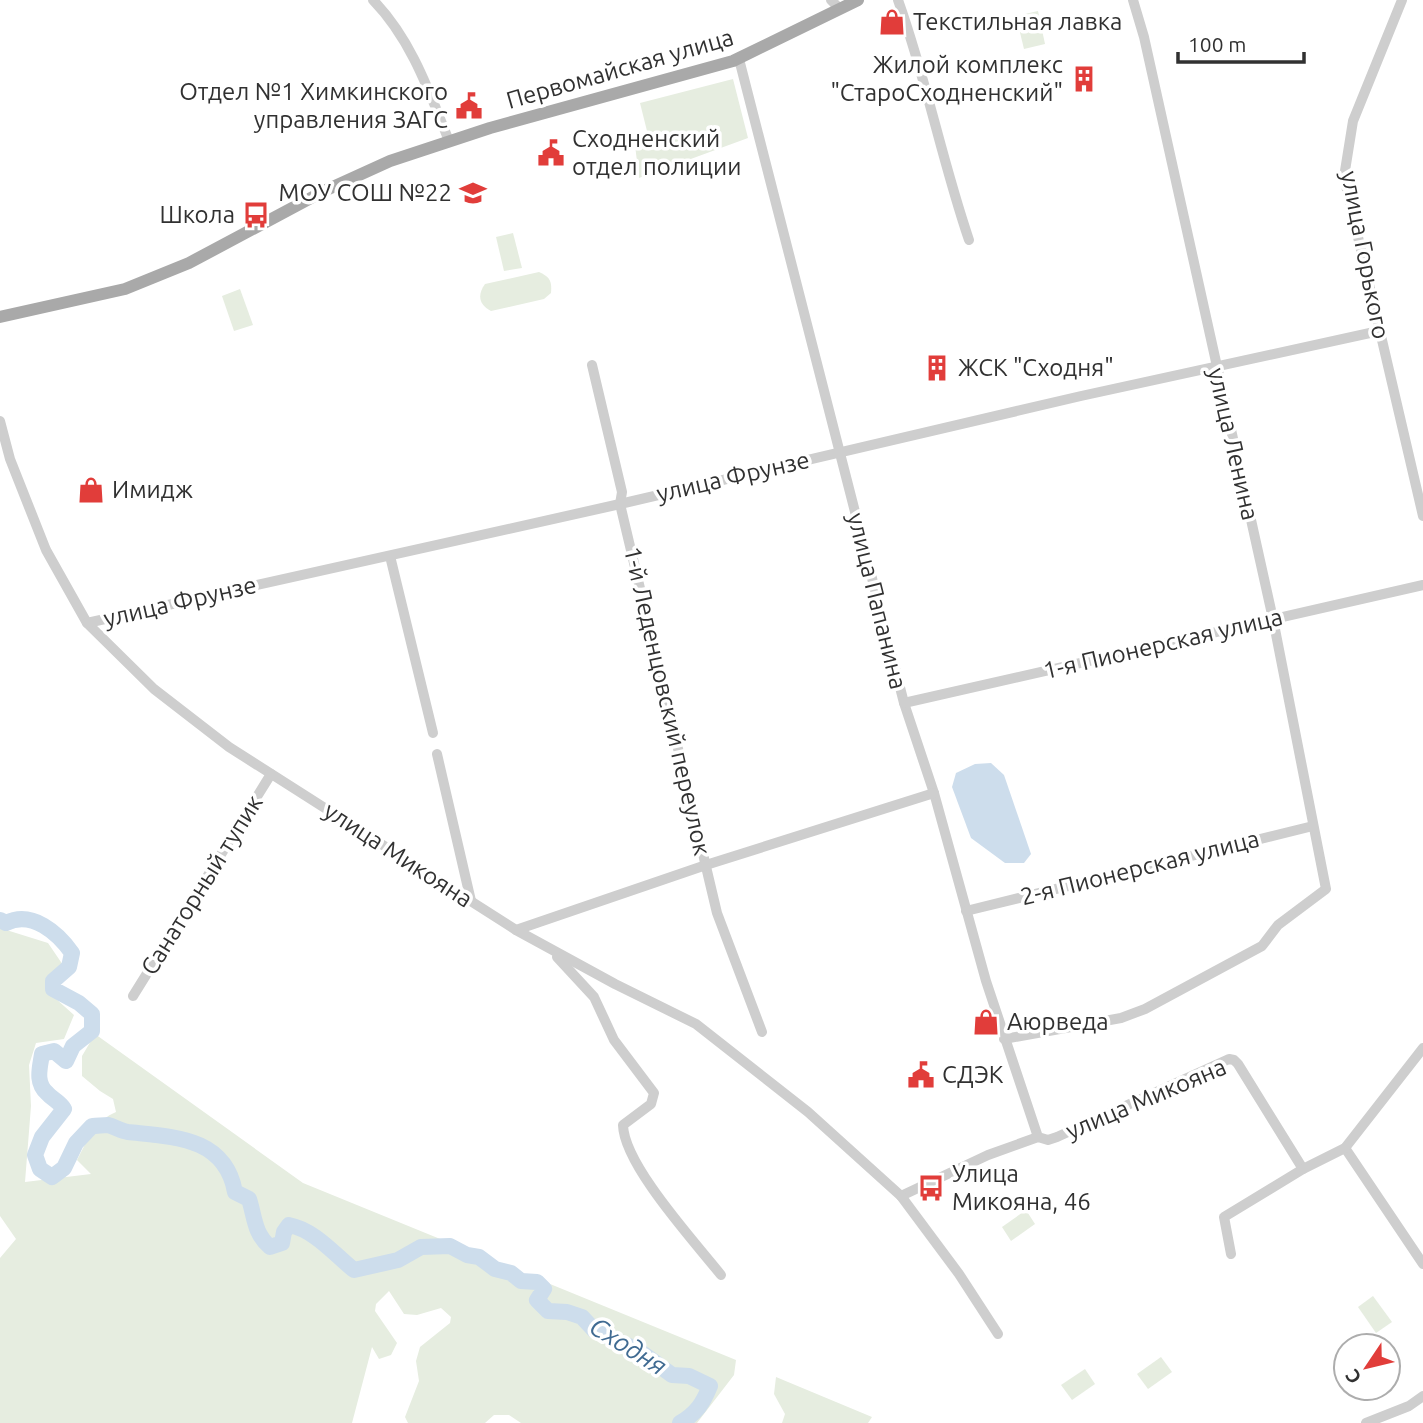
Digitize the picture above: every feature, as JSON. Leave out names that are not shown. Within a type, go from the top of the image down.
[{"type":"main road","name":"Первомайская улица","points":[[0,317],[125,289],[164,275],[345,181],[449,141],[739,59],[836,5],[858,0]]},
{"type":"street","points":[[373,0],[398,30],[419,68],[449,141]]},
{"type":"street","points":[[898,0],[914,43],[943,157],[969,240]]},
{"type":"street","name":"улица Ленина","points":[[1004,1039],[1121,1018],[1145,1009],[1262,946],[1278,925],[1326,888],[1273,619],[1144,37],[1133,0]]},
{"type":"street","name":"улица Горького","points":[[1402,0],[1353,121],[1344,177],[1423,516]]},
{"type":"street","name":"улица Папанина","points":[[739,59],[904,703],[934,793],[1004,1039],[1038,1137]]},
{"type":"street","name":"улица Фрунзе","points":[[87,623],[620,504],[1081,396],[1379,331]]},
{"type":"street","name":"1-й Леденцовский переулок","points":[[592,365],[622,492],[620,504],[717,914],[762,1032]]},
{"type":"street","name":"улица Микояна","points":[[0,421],[10,459],[46,550],[87,623],[154,689],[229,747],[516,929],[696,1024],[808,1112],[901,1196],[998,1334]]},
{"type":"street","points":[[390,556],[432,733]]},
{"type":"street","name":"1-я Пионерская улица","points":[[904,703],[1423,585]]},
{"type":"street","points":[[437,754],[471,901]]},
{"type":"street","name":"Санаторный тупик","points":[[133,996],[271,774]]},
{"type":"street","points":[[516,929],[934,793]]},
{"type":"street","name":"2-я Пионерская улица","points":[[966,911],[1313,826]]},
{"type":"street","points":[[550,949],[594,997],[614,1040],[653,1093],[651,1104],[623,1125],[624,1138],[658,1198],[721,1275]]},
{"type":"street","points":[[1231,1254],[1224,1217],[1303,1169],[1345,1148],[1423,1048]]},
{"type":"street","name":"улица Микояна","points":[[901,1196],[988,1155],[1038,1137],[1048,1140],[1057,1137],[1228,1059],[1238,1064],[1303,1169]]},
{"type":"street","points":[[1345,1148],[1423,1264]]},
{"type":"street","points":[[1366,1423],[1409,1406],[1423,1396]]},
{"type":"shaded area","points":[[1038,11],[1045,44],[1024,49],[1016,16]]},
{"type":"shaded area","points":[[733,79],[748,138],[639,178],[635,145],[648,135],[640,103]]},
{"type":"shaded area","points":[[513,233],[522,268],[504,271],[496,237]]},
{"type":"shaded area","points":[[539,272],[550,280],[551,285],[551,293],[544,299],[491,311],[482,303],[481,292],[485,284]]},
{"type":"shaded area","points":[[240,289],[253,325],[234,331],[222,296]]},
{"type":"shaded area","points":[[0,928],[48,943],[63,965],[45,989],[74,1015],[64,1039],[36,1043],[29,1065],[31,1106],[25,1182],[91,1174],[77,1160],[98,1126],[116,1112],[113,1099],[82,1076],[82,1056],[95,1034],[303,1183],[736,1360],[734,1375],[697,1423],[521,1423],[509,1415],[494,1415],[485,1423],[408,1423],[405,1417],[419,1381],[416,1361],[420,1347],[450,1323],[451,1317],[441,1308],[417,1315],[404,1314],[389,1291],[376,1304],[375,1311],[397,1343],[391,1355],[379,1359],[372,1347],[352,1423],[0,1423],[0,1258],[16,1239],[0,1216]]},
{"type":"shaded area","points":[[1026,1210],[1035,1224],[1011,1241],[1002,1227]]},
{"type":"shaded area","points":[[1373,1296],[1392,1322],[1375,1332],[1358,1307]]},
{"type":"shaded area","points":[[1161,1357],[1172,1372],[1148,1389],[1137,1374]]},
{"type":"shaded area","points":[[1085,1369],[1095,1384],[1072,1400],[1061,1385]]},
{"type":"shaded area","points":[[776,1377],[872,1417],[868,1423],[782,1423],[785,1414],[774,1394]]},
{"type":"water","points":[[991,763],[1004,775],[1031,854],[1024,863],[1005,863],[971,838],[952,787],[956,773],[975,764]]},
{"type":"waterway","name":"Сходня","points":[[0,920],[6,923],[25,919],[35,922],[59,938],[72,953],[69,967],[53,981],[53,989],[79,1003],[92,1014],[92,1031],[73,1046],[66,1061],[54,1051],[42,1054],[39,1075],[41,1084],[64,1109],[42,1137],[35,1155],[40,1169],[52,1177],[64,1168],[76,1143],[92,1126],[108,1125],[125,1131],[195,1143],[221,1160],[235,1192],[249,1199],[258,1231],[270,1247],[282,1243],[284,1232],[289,1225],[316,1237],[354,1270],[398,1260],[421,1247],[450,1246],[467,1255],[479,1257],[495,1269],[511,1273],[521,1281],[537,1282],[544,1289],[537,1300],[548,1311],[567,1312],[582,1317],[595,1331],[638,1350],[672,1375],[689,1376],[710,1386],[699,1407],[680,1423]]},
{"type":"place","name":"Текстильная лавка","points":[[892,22]]},
{"type":"place","name":"Жилой комплекс \"СтароСходненский\"","points":[[1084,79]]},
{"type":"place","name":"Отдел №1 Химкинского управления ЗАГС","points":[[469,106]]},
{"type":"place","name":"Сходненский отдел полиции","points":[[551,153]]},
{"type":"place","name":"МОУ СОШ №22","points":[[473,193]]},
{"type":"place","name":"Школа","points":[[256,215]]},
{"type":"place","name":"ЖСК \"Сходня\"","points":[[937,368]]},
{"type":"place","name":"Имидж","points":[[91,490]]},
{"type":"place","name":"Аюрведа","points":[[986,1022]]},
{"type":"place","name":"СДЭК","points":[[921,1075]]},
{"type":"place","name":"Улица Микояна, 46","points":[[931,1188]]}]
